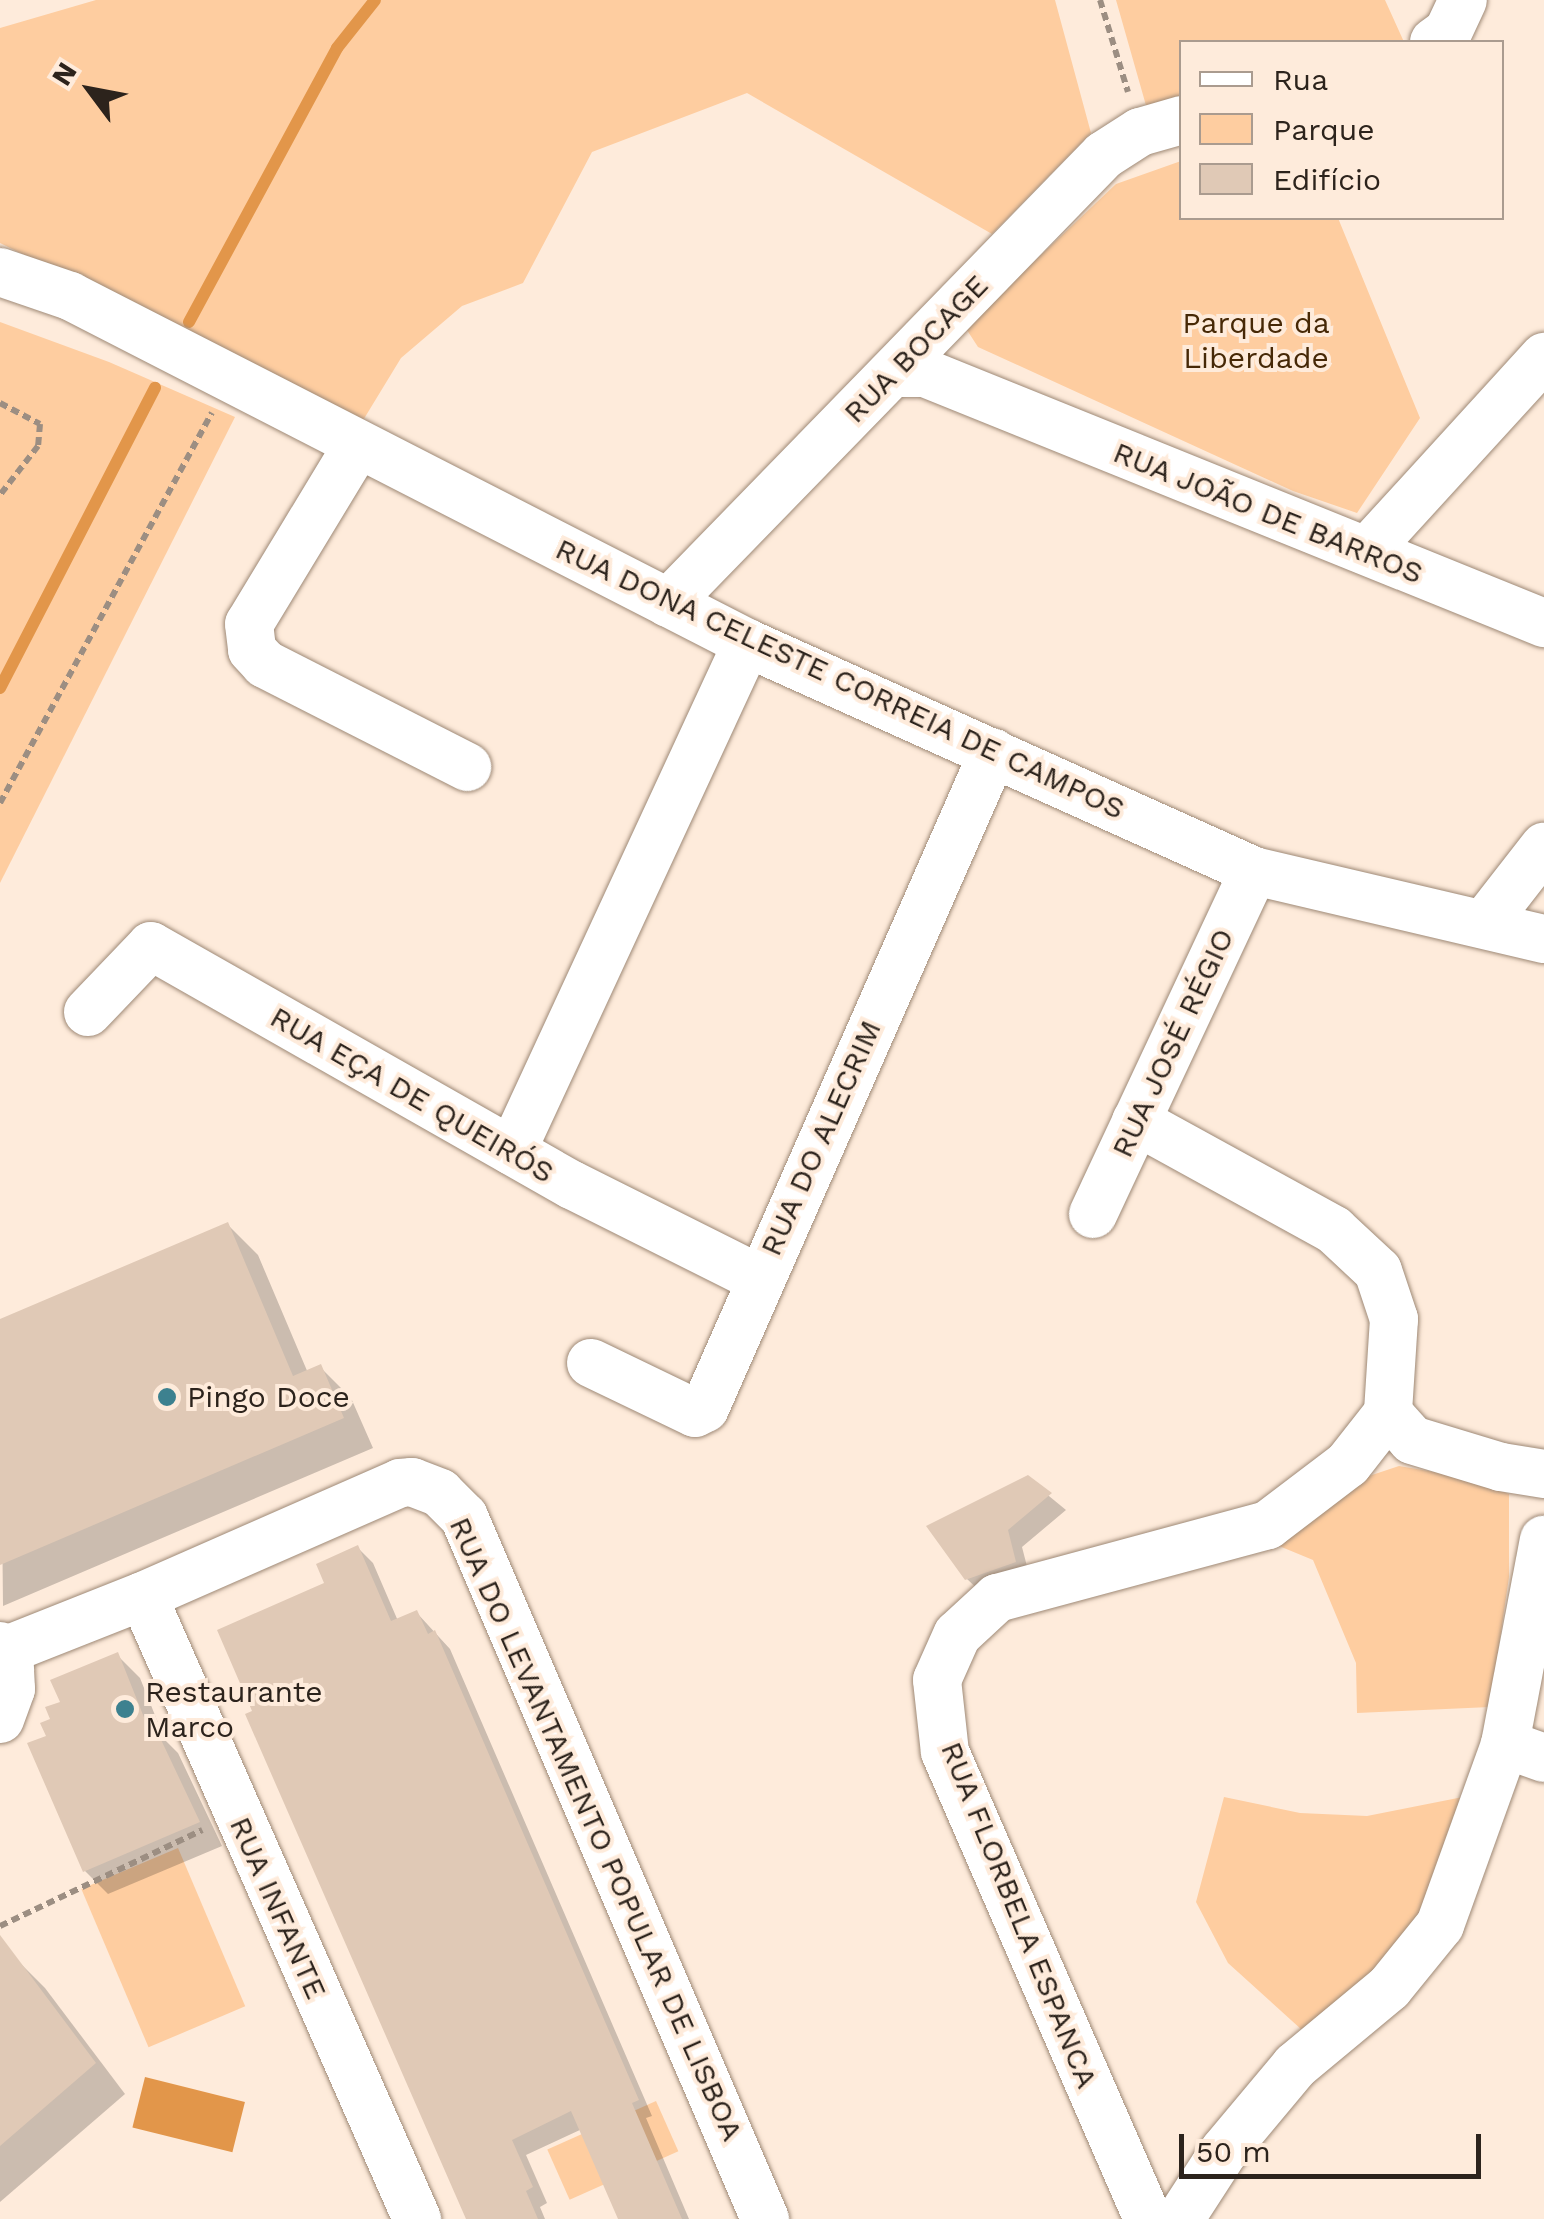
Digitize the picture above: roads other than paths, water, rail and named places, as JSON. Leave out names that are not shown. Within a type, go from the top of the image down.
[{"type":"street","points":[[1437,40],[1448,32],[1464,0]]},
{"type":"street","name":"RUA BOCAGE","points":[[668,604],[1104,155],[1161,126]]},
{"type":"street","name":"RUA DONA CELESTE CORREIA DE CAMPOS","points":[[0,272],[70,296],[356,446],[747,642],[1254,871],[1544,940]]},
{"type":"street","name":"RUA JOÃO DE BARROS","points":[[957,308],[946,339],[953,362],[992,403]]},
{"type":"street","points":[[1367,551],[1544,358]]},
{"type":"street","name":"RUA JOÃO DE BARROS","points":[[893,373],[925,372],[992,403],[1544,623]]},
{"type":"street","points":[[356,446],[250,624],[252,650],[265,664],[467,766]]},
{"type":"street","points":[[512,1152],[747,642]]},
{"type":"street","name":"RUA DO ALECRIM","points":[[591,1363],[695,1413],[705,1408],[758,1278],[993,753]]},
{"type":"street","points":[[1484,924],[1544,847]]},
{"type":"street","name":"RUA JOSÉ RÉGIO","points":[[1093,1214],[1254,871]]},
{"type":"street","name":"RUA EÇA DE QUEIRÓS","points":[[88,1012],[150,946],[512,1152],[758,1278]]},
{"type":"street","points":[[1136,1122],[1334,1230],[1378,1271],[1394,1319],[1388,1413],[1412,1440],[1501,1467],[1544,1474]]},
{"type":"street","name":"RUA FLORBELA ESPANCA","points":[[1148,2219],[945,1752],[937,1680],[957,1635],[997,1598],[1268,1524],[1348,1464],[1388,1413]]},
{"type":"street","name":"RUA DO LEVANTAMENTO POPULAR DE LISBOA","points":[[2,1648],[143,1596],[400,1484],[426,1486],[454,1504],[472,1534],[765,2219]]},
{"type":"street","points":[[1180,2219],[1224,2151],[1294,2066],[1390,1988],[1440,1925],[1524,1751],[1544,1540]]},
{"type":"street","name":"RUA INFANTE","points":[[143,1596],[418,2219]]},
{"type":"street","points":[[0,1720],[10,1689],[2,1648]]},
{"type":"waterway","points":[[189,322],[337,48],[375,0]]},
{"type":"waterway","points":[[0,688],[155,388]]},
{"type":"place","name":"Pingo Doce","points":[[167,1397]]},
{"type":"place","name":"Restaurante Marco","points":[[125,1709]]},
{"type":"park label","name":"Parque da Liberdade","points":[[1256,340]]}]
